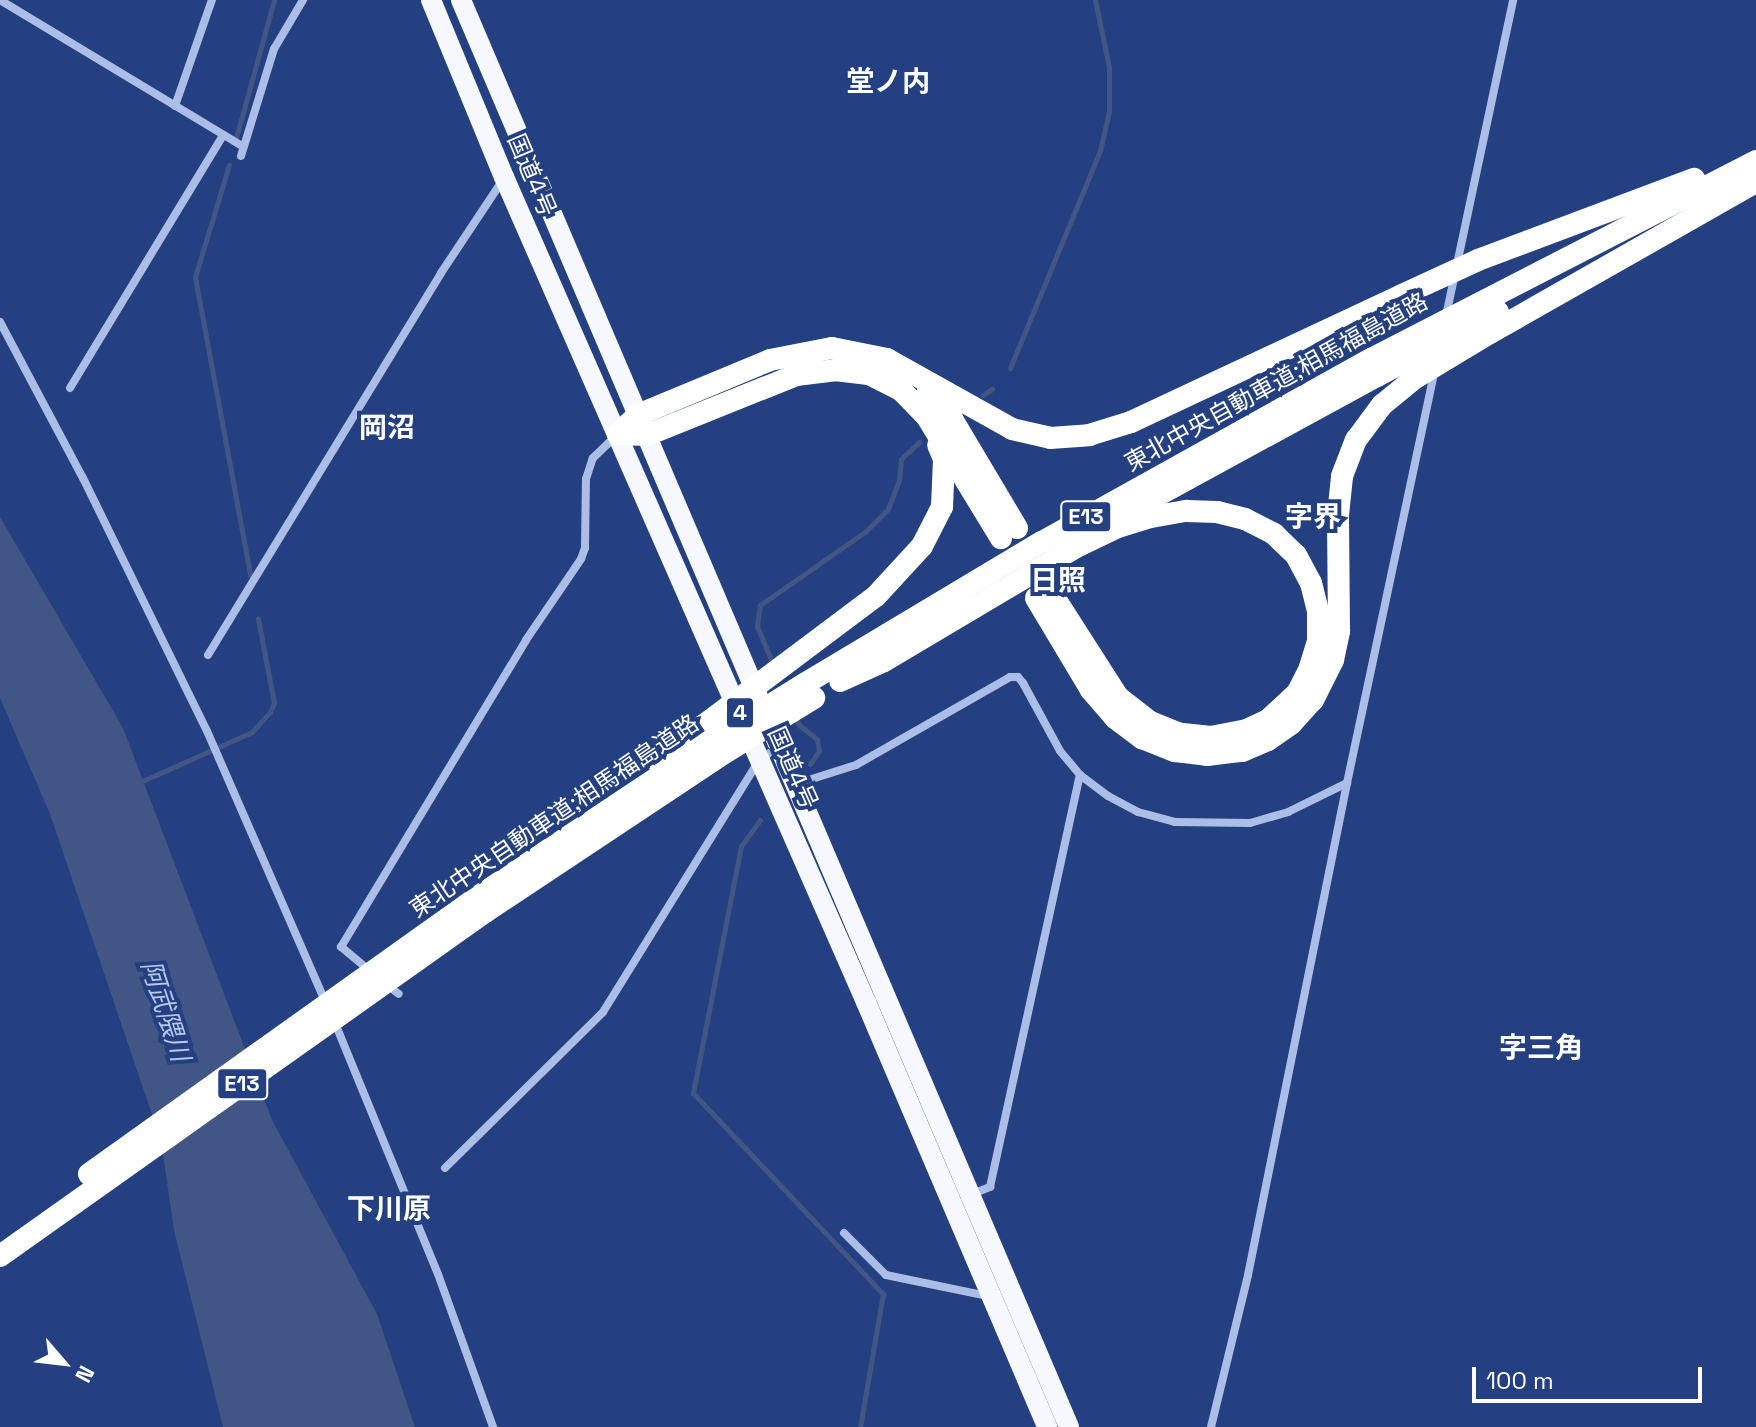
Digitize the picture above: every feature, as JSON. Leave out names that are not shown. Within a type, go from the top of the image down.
[{"type":"highway","name":"国道4号","points":[[431,0],[504,177],[760,759],[1047,1427]]},
{"type":"highway","name":"国道4号","points":[[461,0],[1069,1427]]},
{"type":"highway","points":[[643,425],[770,360],[813,349],[870,353],[1012,429],[1050,438],[1089,435],[1131,422],[1478,260],[1756,160]]},
{"type":"highway","name":"東北中央自動車道;相馬福島道路","points":[[0,1256],[479,906],[507,877],[711,741],[810,690],[1042,542],[1374,368],[1756,160]]},
{"type":"highway","points":[[840,681],[884,661],[1074,548],[1118,527],[1186,511],[1217,512],[1245,519],[1274,534],[1296,555],[1311,583],[1318,612],[1318,641],[1310,668],[1297,693],[1268,720],[1247,730],[1211,737],[1180,734],[1150,722],[1118,697],[1043,593],[1091,690],[1115,718],[1142,738],[1175,751],[1207,755],[1242,751],[1268,740],[1303,712],[1321,688],[1333,660],[1339,631],[1338,515],[1342,476],[1356,440],[1382,405],[1415,378],[1477,341],[1756,182]]},
{"type":"highway","name":"東北中央自動車道;相馬福島道路","points":[[810,690],[840,681],[1374,368],[1756,182]]},
{"type":"highway","points":[[618,434],[775,381],[815,371],[852,371],[887,381],[927,417],[1009,533],[952,419],[917,377]]},
{"type":"highway","points":[[711,741],[784,665],[876,596],[903,570],[934,528],[942,507],[944,459],[927,417]]},
{"type":"highway","name":"東北中央自動車道;相馬福島道路","points":[[0,1238],[711,741]]},
{"type":"street","points":[[0,0],[242,146]]},
{"type":"street","points":[[175,106],[212,0]]},
{"type":"street","points":[[241,156],[274,49],[303,0]]},
{"type":"street","points":[[1211,1427],[1248,1275],[1347,783],[1513,0]]},
{"type":"street","points":[[70,388],[223,135]]},
{"type":"street","points":[[208,655],[441,273],[504,177]]},
{"type":"street","points":[[0,322],[83,478],[216,751],[351,1059],[438,1274],[493,1427]]},
{"type":"street","points":[[399,994],[341,947],[526,640],[581,559],[585,548],[586,479],[593,458],[618,434]]},
{"type":"street","points":[[795,784],[856,765],[1010,677],[1018,677],[1023,683],[1060,751],[1080,775],[1108,796],[1138,812],[1175,822],[1209,825],[1250,823],[1288,812],[1347,783]]},
{"type":"street","points":[[445,1168],[603,1012],[760,759],[779,747]]},
{"type":"street","points":[[969,1195],[990,1187],[1080,775]]},
{"type":"street","points":[[844,1233],[886,1275],[991,1297]]},
{"type":"water","name":"阿武隈川","points":[[0,517],[123,728],[272,1120],[377,1314],[415,1427],[223,1427],[174,1230],[161,1141],[50,814],[0,698]]},
{"type":"waterway","points":[[236,138],[274,0]]},
{"type":"waterway","points":[[1010,368],[1100,151],[1109,111],[1109,67],[1095,0]]},
{"type":"waterway","points":[[229,165],[195,277],[250,575]]},
{"type":"waterway","points":[[983,395],[992,389]]},
{"type":"waterway","points":[[774,667],[757,626],[760,605],[866,531],[888,509],[899,481],[901,459],[919,442]]},
{"type":"waterway","points":[[138,783],[252,732],[270,712],[274,703],[258,619]]},
{"type":"waterway","points":[[795,716],[799,725],[817,739],[819,751],[810,764]]},
{"type":"waterway","points":[[760,820],[741,846],[693,1093],[883,1294],[860,1427]]},
{"type":"district","name":"堂ノ内","points":[[888,81]]},
{"type":"district","name":"岡沼","points":[[387,427]]},
{"type":"district","name":"字界","points":[[1313,516]]},
{"type":"district","name":"日照","points":[[1058,580]]},
{"type":"district","name":"字三角","points":[[1541,1047]]},
{"type":"district","name":"下川原","points":[[389,1208]]}]
